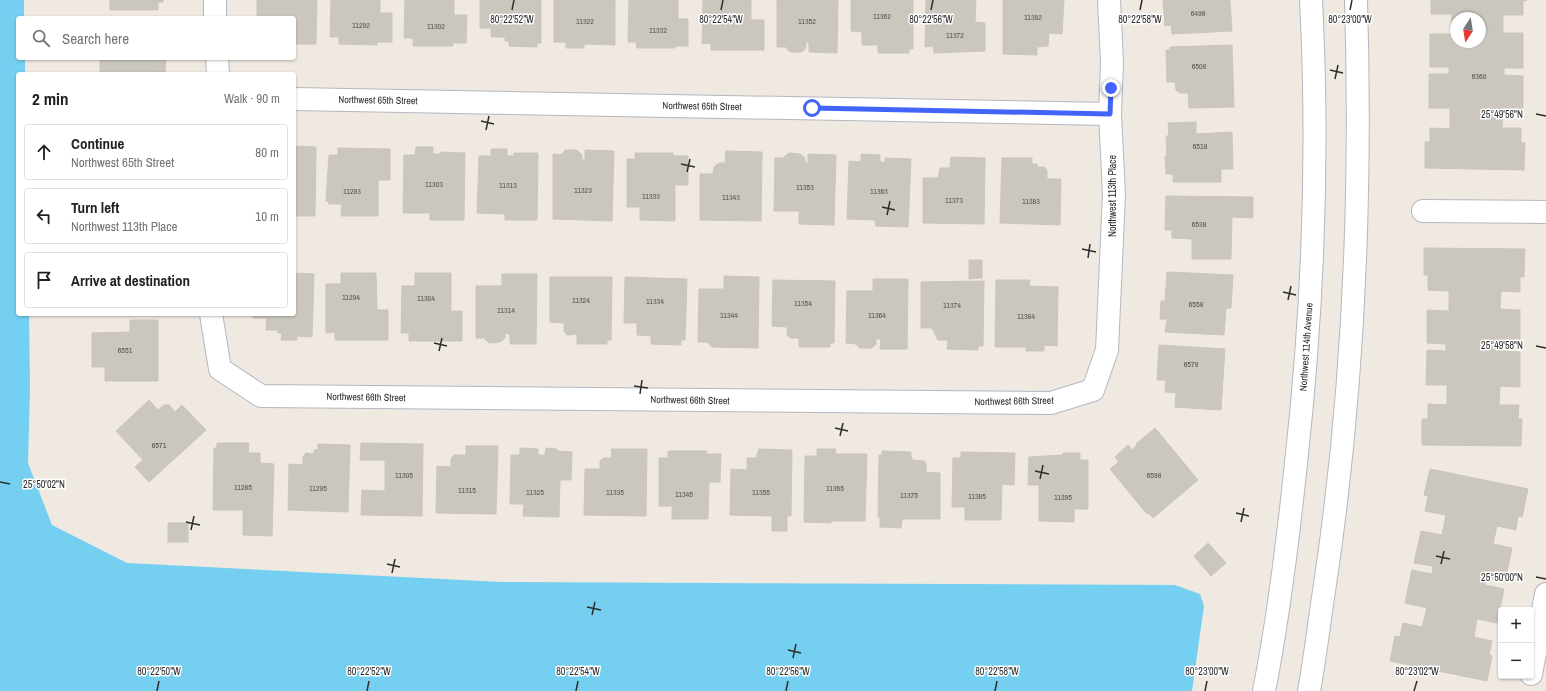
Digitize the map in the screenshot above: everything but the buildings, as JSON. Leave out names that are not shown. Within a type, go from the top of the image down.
[{"type":"street","points":[[214,0],[215,16]]},
{"type":"street","name":"Northwest 113th Place","points":[[1093,390],[1107,350],[1114,194],[1110,114],[1112,62],[1109,0]]},
{"type":"street","name":"Northwest 114th Avenue","points":[[1264,691],[1284,571],[1307,348],[1312,265],[1314,143],[1311,0]]},
{"type":"street","points":[[1309,691],[1335,512],[1345,428],[1352,327],[1359,95],[1356,0]]},
{"type":"street","points":[[217,60],[218,72]]},
{"type":"street","name":"Northwest 65th Street","points":[[296,99],[1110,114]]},
{"type":"street","points":[[1423,211],[1546,212]]},
{"type":"street","name":"Northwest 66th Street","points":[[211,316],[220,369],[261,396],[1051,403],[1093,390]]},
{"type":"street","points":[[1534,659],[1546,594]]},
{"type":"street","points":[[1528,691],[1530,679]]},
{"type":"water","points":[[0,0],[24,0],[24,16],[16,16],[16,60],[25,60],[25,72],[16,72],[16,316],[29,316],[30,389],[28,463],[52,525],[127,563],[502,582],[1175,585],[1200,594],[1204,606],[1192,691],[0,691]]},
{"type":"route","points":[[812,108],[1110,114],[1111,88]]}]
